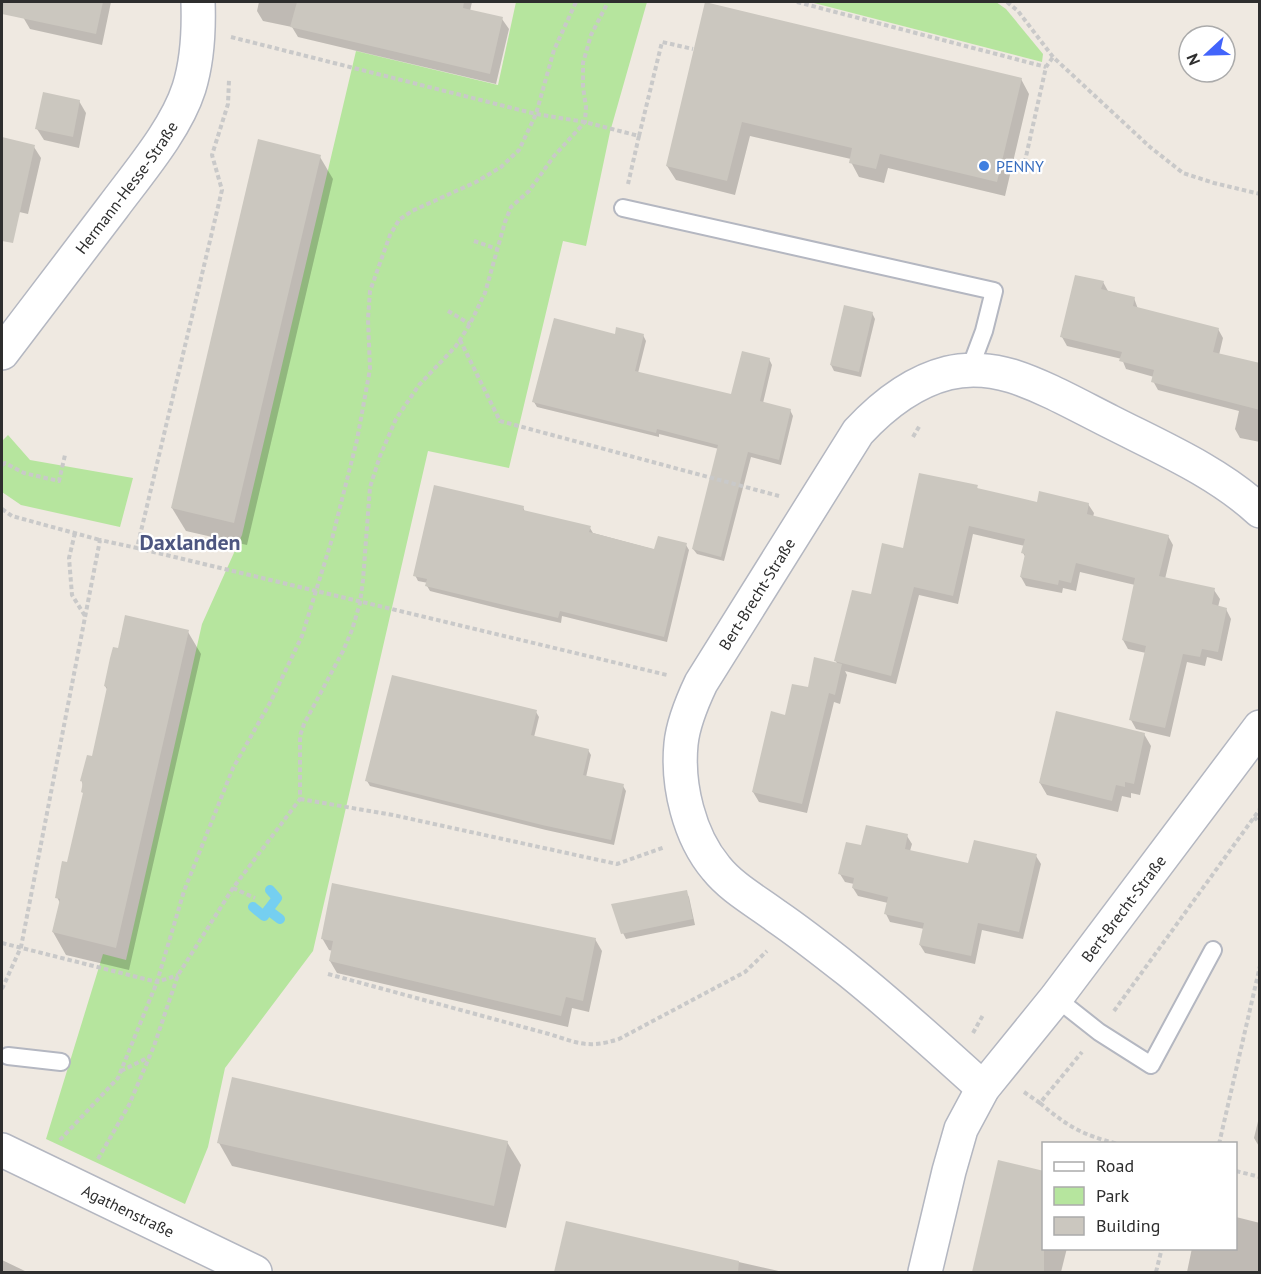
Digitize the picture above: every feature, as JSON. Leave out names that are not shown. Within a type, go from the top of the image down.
[{"type":"street","name":"Hermann-Hesse-Straße","points":[[2,353],[169,130],[189,90],[197,59],[198,13]]},
{"type":"street","name":"Bert-Brecht-Straße","points":[[988,1079],[908,1020],[788,924],[736,887],[715,868],[696,836],[681,776],[681,742],[690,706],[701,683],[858,432],[892,399],[912,387],[950,372],[988,370],[1011,376],[1060,397],[1196,467],[1239,492],[1260,511]]},
{"type":"street","name":"Bert-Brecht-Straße","points":[[925,1272],[961,1129],[988,1079],[1056,998],[1260,727]]},
{"type":"street","name":"Agathenstraße","points":[[2,1150],[255,1272]]},
{"type":"lane","points":[[623,208],[994,291],[984,331],[969,370]]},
{"type":"lane","points":[[1056,998],[1099,1032],[1151,1065],[1213,950]]},
{"type":"lane","points":[[4,1059],[61,1062]]},
{"type":"path","points":[[41,1169],[57,1142],[118,1078],[157,982],[184,891],[233,768],[271,701],[297,645],[332,539],[357,440],[370,369],[368,319],[370,291],[390,235],[399,220],[412,211],[476,182],[501,167],[519,150],[536,114],[554,50],[576,2]]},
{"type":"path","points":[[82,1188],[129,1106],[178,975],[233,888],[300,799],[300,736],[304,724],[343,651],[360,603],[370,487],[380,456],[396,419],[419,385],[460,340],[470,324],[485,293],[511,207],[529,191],[554,156],[585,122],[583,63],[591,35],[608,2]]},
{"type":"path","points":[[797,2],[1046,67]]},
{"type":"path","points":[[1010,2],[1053,57],[1150,147],[1183,172],[1214,183],[1260,194]]},
{"type":"path","points":[[198,13],[231,37],[536,114],[585,122],[639,136]]},
{"type":"path","points":[[230,48],[231,37]]},
{"type":"path","points":[[623,208],[662,42],[693,49]]},
{"type":"path","points":[[1023,170],[1046,67],[1053,57]]},
{"type":"path","points":[[137,548],[222,190],[212,155],[228,104],[230,71]]},
{"type":"path","points":[[474,241],[497,249]]},
{"type":"path","points":[[448,311],[470,324]]},
{"type":"path","points":[[460,340],[500,421],[812,505]]},
{"type":"path","points":[[2,465],[4,463],[24,473],[59,481],[65,455]]},
{"type":"path","points":[[2,509],[12,516],[100,540],[701,683]]},
{"type":"path","points":[[75,533],[69,558],[72,595],[85,616]]},
{"type":"path","points":[[2,989],[21,947],[100,540]]},
{"type":"path","points":[[300,799],[393,815],[617,864],[696,836]]},
{"type":"path","points":[[1040,1103],[1099,1032],[1260,809]]},
{"type":"path","points":[[1254,817],[1260,823]]},
{"type":"path","points":[[233,888],[255,898]]},
{"type":"path","points":[[328,974],[549,1034],[585,1046],[603,1045],[619,1039],[745,972],[770,947],[788,924]]},
{"type":"path","points":[[2,944],[157,982],[178,975]]},
{"type":"path","points":[[1219,1142],[1260,966]]},
{"type":"path","points":[[121,1071],[149,1057]]},
{"type":"path","points":[[988,1079],[1040,1103],[1062,1122],[1088,1136],[1114,1142]]},
{"type":"path","points":[[1237,1171],[1260,1177]]},
{"type":"path","points":[[1156,1272],[1162,1250]]},
{"type":"green space","points":[[516,2],[647,2],[610,132],[586,246],[563,241],[509,468],[428,451],[313,951],[225,1068],[208,1147],[185,1204],[46,1139],[103,954],[126,960],[202,624],[242,535],[356,51],[498,85]]},
{"type":"green space","points":[[810,2],[996,2],[1006,9],[1043,54],[1042,62]]},
{"type":"green space","points":[[8,435],[30,460],[133,478],[120,527],[21,505],[2,492],[2,441]]},
{"type":"building","points":[[4,2],[103,2],[96,34],[2,14]]},
{"type":"building","points":[[297,2],[464,2],[463,8],[503,17],[490,74],[290,27]]},
{"type":"building","points":[[705,2],[1022,78],[997,182],[880,154],[876,169],[849,163],[852,148],[742,122],[727,181],[666,166]]},
{"type":"building","points":[[43,92],[80,100],[73,137],[35,129]]},
{"type":"building","points":[[2,137],[35,145],[13,243],[2,241]]},
{"type":"building","points":[[258,139],[321,155],[234,523],[171,508]]},
{"type":"building","points":[[1075,275],[1104,281],[1101,289],[1135,297],[1133,306],[1219,328],[1213,352],[1260,363],[1260,410],[1151,382],[1154,370],[1119,361],[1122,352],[1060,337]]},
{"type":"building","points":[[844,305],[873,312],[859,372],[830,365]]},
{"type":"building","points":[[554,318],[615,334],[616,327],[644,334],[635,371],[731,394],[742,351],[770,358],[760,401],[791,409],[779,460],[748,452],[721,557],[692,549],[718,445],[657,429],[656,433],[532,402]]},
{"type":"building","points":[[919,473],[978,485],[977,488],[1037,502],[1039,491],[1089,503],[1087,514],[1169,535],[1159,576],[1215,588],[1212,604],[1227,608],[1218,652],[1202,649],[1200,657],[1183,654],[1165,728],[1129,720],[1146,646],[1122,640],[1135,578],[1076,563],[1071,583],[1059,580],[1058,585],[1020,577],[1025,554],[1021,553],[1025,539],[969,526],[953,596],[914,587],[891,676],[834,661],[852,590],[871,594],[882,543],[903,548]]},
{"type":"building","points":[[434,485],[524,506],[523,510],[591,526],[589,532],[654,549],[658,536],[687,543],[664,637],[560,611],[558,618],[425,586],[427,579],[413,576]]},
{"type":"building","points":[[125,615],[189,630],[116,948],[52,932],[60,899],[55,898],[62,861],[67,862],[83,793],[81,792],[83,782],[80,781],[87,755],[92,756],[107,687],[104,686],[110,658],[113,647],[118,648]]},
{"type":"building","points":[[814,657],[842,664],[835,695],[829,693],[802,804],[752,792],[771,711],[785,715],[792,684],[808,687]]},
{"type":"building","points":[[392,675],[537,710],[531,735],[589,749],[583,775],[624,784],[611,840],[365,781]]},
{"type":"building","points":[[1056,711],[1145,733],[1134,784],[1125,782],[1125,787],[1116,785],[1112,801],[1039,783]]},
{"type":"building","points":[[866,825],[908,834],[905,849],[968,863],[974,840],[1037,854],[1019,932],[978,923],[971,956],[919,945],[924,923],[884,914],[888,897],[852,888],[854,878],[838,874],[846,842],[861,845]]},
{"type":"building","points":[[332,883],[596,938],[583,1001],[566,997],[561,1016],[329,961],[333,941],[321,939]]},
{"type":"building","points":[[687,890],[693,919],[621,934],[611,904]]},
{"type":"building","points":[[232,1077],[508,1141],[494,1206],[217,1143]]},
{"type":"building","points":[[998,1160],[1042,1171],[1044,1272],[972,1272]]},
{"type":"building","points":[[566,1221],[739,1261],[738,1272],[554,1272]]},
{"type":"waterway","points":[[268,910],[277,898],[270,890]]},
{"type":"waterway","points":[[253,907],[264,916],[268,910],[280,919]]},
{"type":"place","name":"PENNY","points":[[984,166]]},
{"type":"district","name":"Daxlanden","points":[[190,542]]}]
